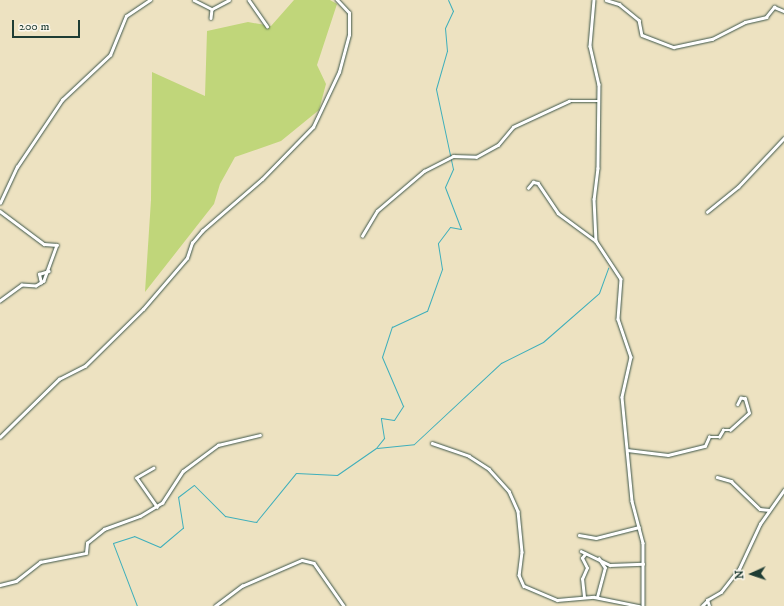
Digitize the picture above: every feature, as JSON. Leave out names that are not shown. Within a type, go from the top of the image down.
[{"type":"street","points":[[0,203],[17,167],[62,100],[110,55],[126,16],[150,0]]},
{"type":"street","points":[[194,0],[212,9]]},
{"type":"street","points":[[212,9],[229,0]]},
{"type":"street","points":[[249,0],[267,26]]},
{"type":"street","points":[[0,437],[59,379],[85,366],[143,309],[187,258],[192,243],[201,233],[264,178],[313,127],[339,72],[349,35],[349,13],[337,0]]},
{"type":"street","points":[[594,0],[590,46],[599,79],[598,168],[594,199],[596,241]]},
{"type":"street","points":[[606,0],[619,4],[639,20],[642,35],[674,47],[712,39],[745,22],[765,17],[774,7],[784,11]]},
{"type":"street","points":[[212,9],[212,18]]},
{"type":"street","points":[[362,236],[377,211],[424,171],[453,156],[476,157],[498,145],[513,127],[569,101],[599,101]]},
{"type":"street","points":[[707,212],[738,186],[784,138]]},
{"type":"street","points":[[528,188],[533,182],[538,183],[558,214],[596,241],[620,279],[618,319],[632,362],[622,394],[632,501],[640,527],[643,564],[643,606]]},
{"type":"street","points":[[0,212],[44,244],[57,244],[49,271],[42,283]]},
{"type":"street","points":[[42,283],[39,274],[49,271]]},
{"type":"street","points":[[0,301],[24,285],[42,283]]},
{"type":"street","points":[[627,450],[668,455],[705,446],[709,437],[719,437],[723,430],[730,430],[749,413],[745,399],[738,404]]},
{"type":"street","points":[[0,585],[16,581],[40,562],[86,552],[87,543],[104,529],[157,507],[165,500],[182,471],[218,445],[252,440],[260,435]]},
{"type":"street","points":[[432,443],[469,456],[489,469],[509,491],[518,511],[522,552],[519,575],[524,586],[557,600],[596,597],[639,606]]},
{"type":"street","points":[[154,468],[137,478],[157,507]]},
{"type":"street","points":[[717,477],[731,481],[760,509],[769,510]]},
{"type":"street","points":[[702,606],[739,569],[769,510],[784,490]]},
{"type":"street","points":[[580,535],[596,538],[640,527]]},
{"type":"street","points":[[581,551],[599,558],[610,565],[643,564]]},
{"type":"street","points":[[584,597],[582,582],[587,568],[582,558],[586,554]]},
{"type":"street","points":[[596,597],[605,568],[599,558]]},
{"type":"street","points":[[214,606],[242,586],[302,560],[316,565],[344,606]]},
{"type":"street","points":[[707,601],[709,606]]},
{"type":"green space","points":[[294,0],[330,0],[337,4],[317,65],[326,84],[319,110],[281,141],[235,157],[220,184],[214,204],[145,292],[151,200],[152,72],[205,96],[207,31],[248,22],[271,26]]},
{"type":"waterway","points":[[137,606],[113,543],[134,536],[160,547],[183,528],[178,497],[194,485],[225,516],[256,522],[296,473],[337,475],[376,448],[384,438],[381,418],[394,420],[403,406],[382,357],[392,327],[427,311],[442,269],[438,243],[450,227],[461,229],[445,187],[453,169],[436,89],[447,51],[445,28],[453,11],[448,0]]},
{"type":"waterway","points":[[377,448],[414,444],[501,363],[543,342],[599,293],[608,268]]}]
